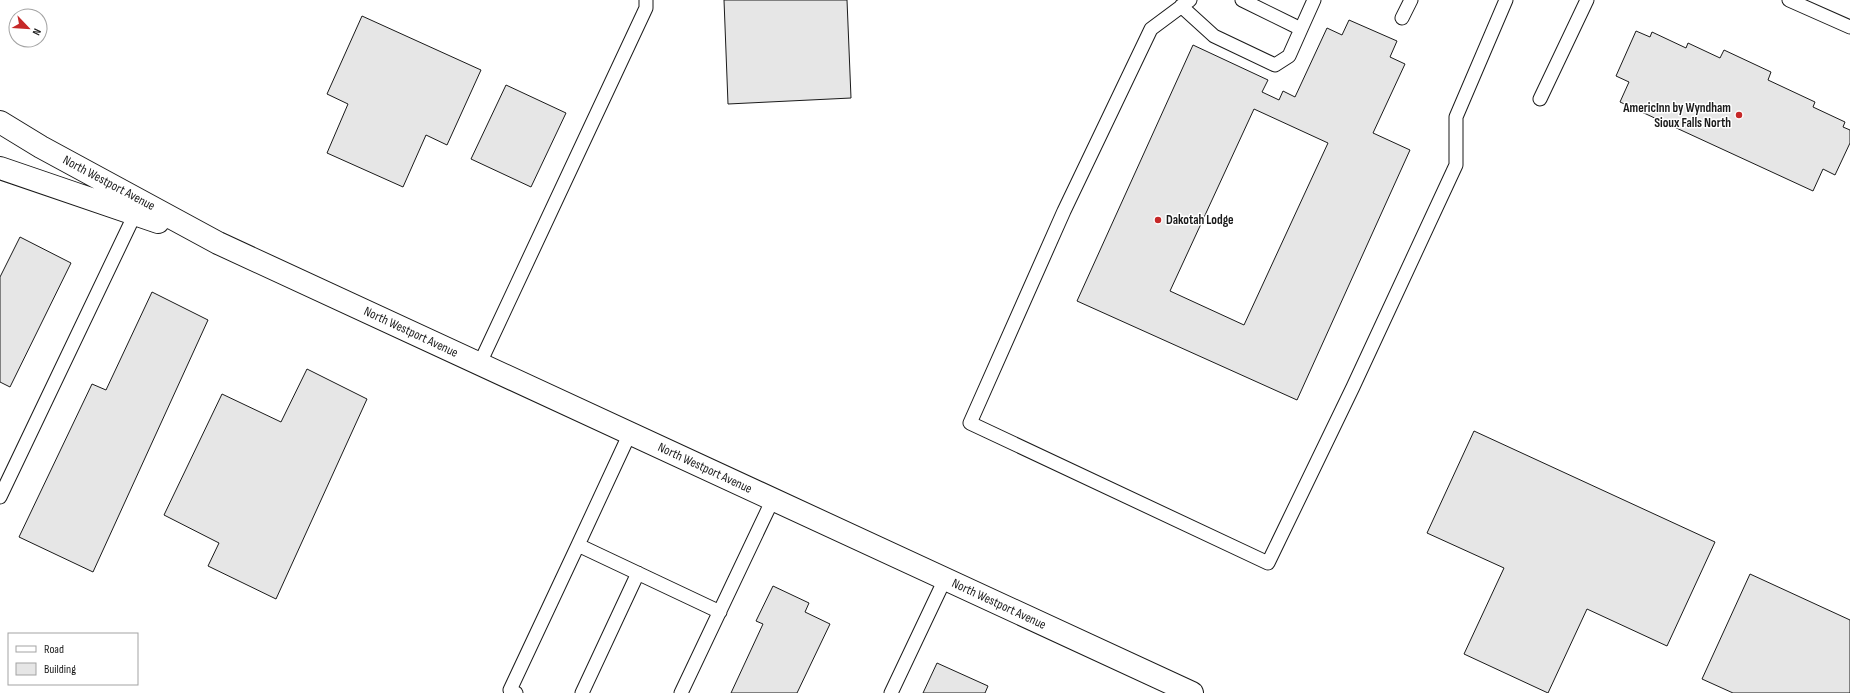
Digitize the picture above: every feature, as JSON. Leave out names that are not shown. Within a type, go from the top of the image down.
[{"type":"main road","name":"North Westport Avenue","points":[[0,122],[41,147],[218,243],[1192,693]]},
{"type":"main road","name":"North Westport Avenue","points":[[0,168],[218,243]]},
{"type":"lane","points":[[480,363],[646,8],[646,0]]},
{"type":"lane","points":[[1242,0],[1301,29]]},
{"type":"lane","points":[[1314,0],[1289,56],[1275,65],[1214,36],[1186,3],[1152,29],[1064,211],[970,423],[1268,563],[1353,387],[1456,165],[1456,117],[1506,0]]},
{"type":"lane","points":[[1402,18],[1411,0]]},
{"type":"lane","points":[[1540,99],[1587,0]]},
{"type":"lane","points":[[1789,0],[1850,26]]},
{"type":"lane","points":[[0,497],[135,214]]},
{"type":"lane","points":[[516,693],[510,690],[630,433]]},
{"type":"lane","points":[[682,693],[773,499]]},
{"type":"lane","points":[[578,545],[720,612]]},
{"type":"lane","points":[[582,693],[638,573]]},
{"type":"lane","points":[[891,693],[945,579]]},
{"type":"building","points":[[724,0],[847,0],[851,98],[728,104]]},
{"type":"building","points":[[362,16],[481,70],[447,145],[426,135],[403,187],[327,153],[348,104],[327,94]]},
{"type":"building","name":"Dakotah Lodge","points":[[1349,20],[1397,41],[1390,57],[1405,64],[1373,133],[1410,150],[1297,400],[1077,301],[1193,45],[1268,80],[1262,92],[1279,100],[1283,91],[1295,97],[1327,28],[1342,35]],"holes":[[[1254,109],[1328,143],[1244,325],[1170,291]]]},
{"type":"building","name":"AmericInn by Wyndham Sioux Falls North","points":[[1636,31],[1650,37],[1652,32],[1686,48],[1688,43],[1720,58],[1724,50],[1771,72],[1768,80],[1815,102],[1813,107],[1845,122],[1843,127],[1850,130],[1850,143],[1835,175],[1823,169],[1813,191],[1620,102],[1629,82],[1616,76]]},
{"type":"building","points":[[506,85],[566,113],[531,187],[471,159]]},
{"type":"building","points":[[20,237],[71,263],[10,387],[0,382],[0,277]]},
{"type":"building","points":[[152,292],[208,320],[93,572],[19,537],[92,384],[106,390]]},
{"type":"building","points":[[307,369],[367,399],[276,599],[208,566],[219,543],[164,515],[222,394],[281,422]]},
{"type":"building","points":[[1474,431],[1715,542],[1667,646],[1587,609],[1548,693],[1464,654],[1504,568],[1427,533]]},
{"type":"building","points":[[1750,574],[1850,620],[1850,693],[1733,693],[1702,679]]},
{"type":"building","points":[[773,586],[809,603],[805,612],[830,624],[797,693],[731,693],[763,624],[756,621]]},
{"type":"building","points":[[937,663],[988,686],[985,693],[923,693]]},
{"type":"place","name":"AmericInn by Wyndham Sioux Falls North","points":[[1739,115]]},
{"type":"place","name":"Dakotah Lodge","points":[[1158,220]]}]
